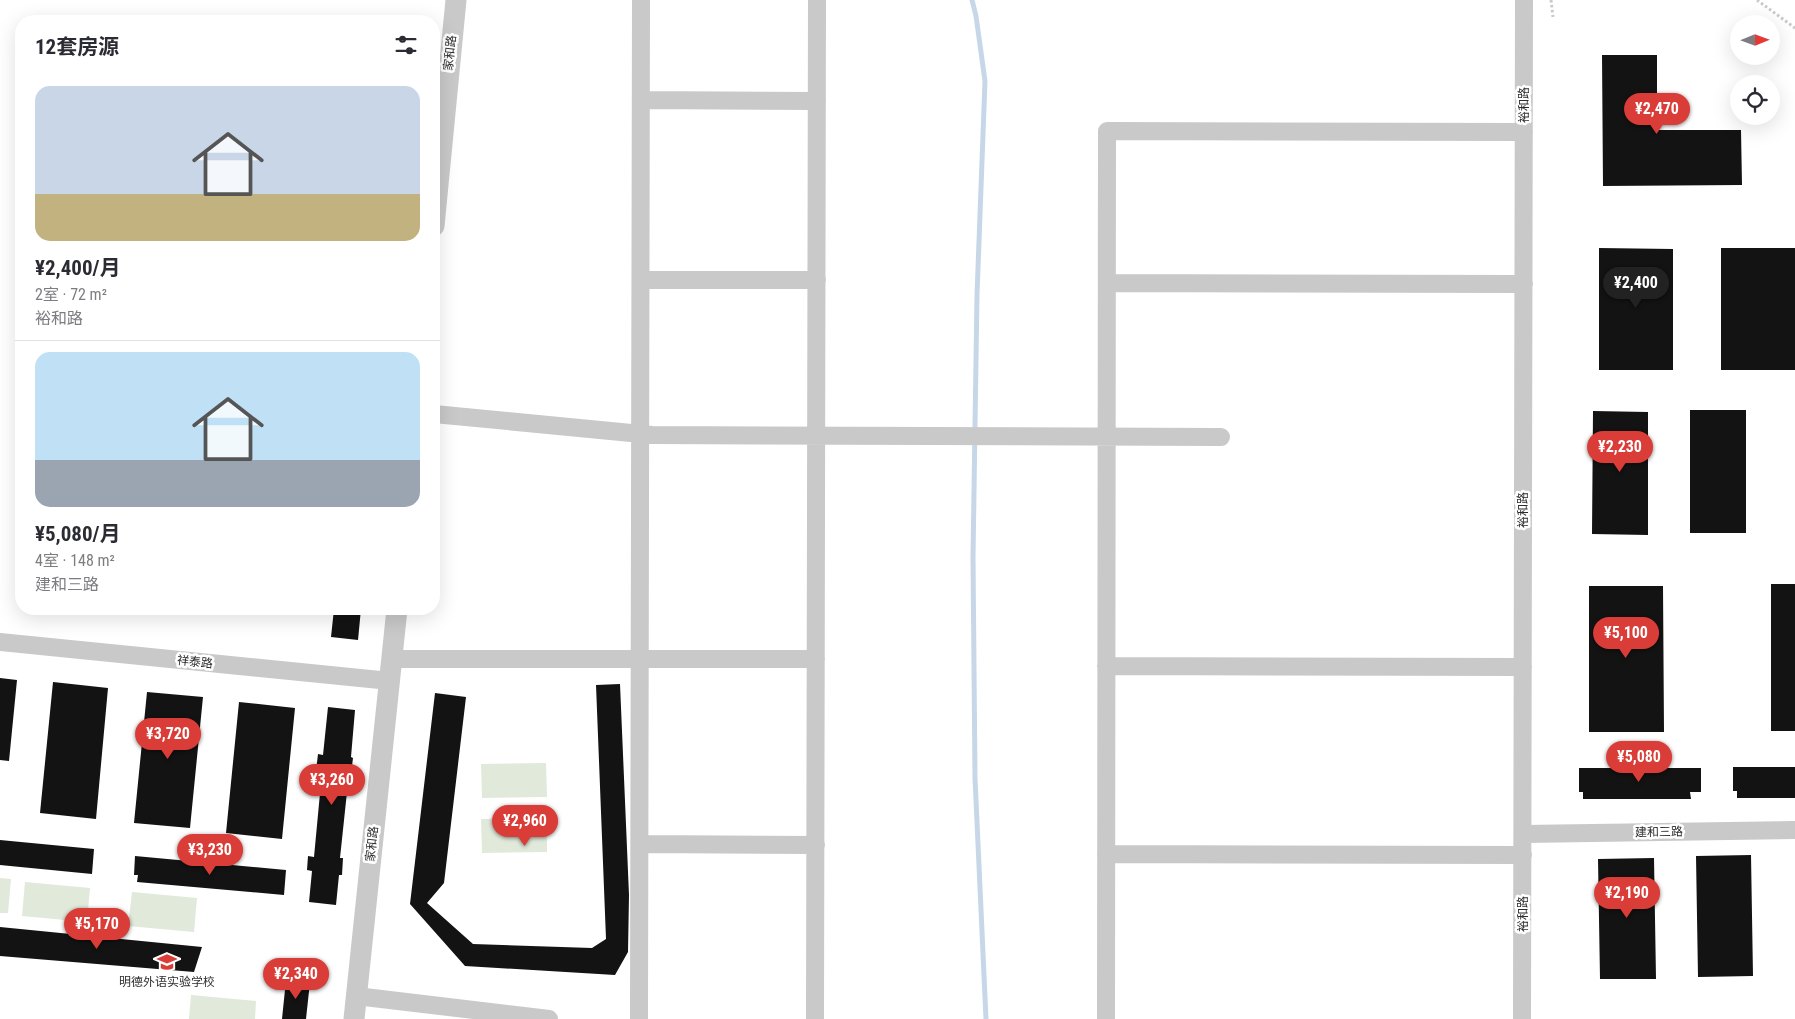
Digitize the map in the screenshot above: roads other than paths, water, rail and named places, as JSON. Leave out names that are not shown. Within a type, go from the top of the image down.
[{"type":"street","name":"家和路","points":[[440,164],[456,0]]},
{"type":"street","points":[[640,1019],[641,0]]},
{"type":"street","points":[[815,1019],[817,0]]},
{"type":"street","name":"裕和路","points":[[1522,1019],[1524,0]]},
{"type":"street","points":[[641,100],[817,101]]},
{"type":"street","points":[[1106,1019],[1107,131],[1524,132]]},
{"type":"street","points":[[641,280],[817,280]]},
{"type":"street","points":[[1107,283],[1524,284]]},
{"type":"street","points":[[440,415],[641,434],[1221,437]]},
{"type":"street","name":"家和路","points":[[354,1019],[396,615]]},
{"type":"street","name":"祥泰路","points":[[0,642],[390,681]]},
{"type":"street","points":[[392,658],[816,659]]},
{"type":"street","points":[[1106,666],[1523,667]]},
{"type":"street","name":"建和三路","points":[[1522,834],[1795,830]]},
{"type":"street","points":[[640,844],[816,845]]},
{"type":"street","points":[[1106,854],[1523,855]]},
{"type":"street","points":[[356,996],[549,1019]]},
{"type":"waterway","points":[[972,0],[985,81],[977,295],[973,557],[975,778],[986,1019]]},
{"type":"place","name":"明德外语实验学校","points":[[167,962]]}]
